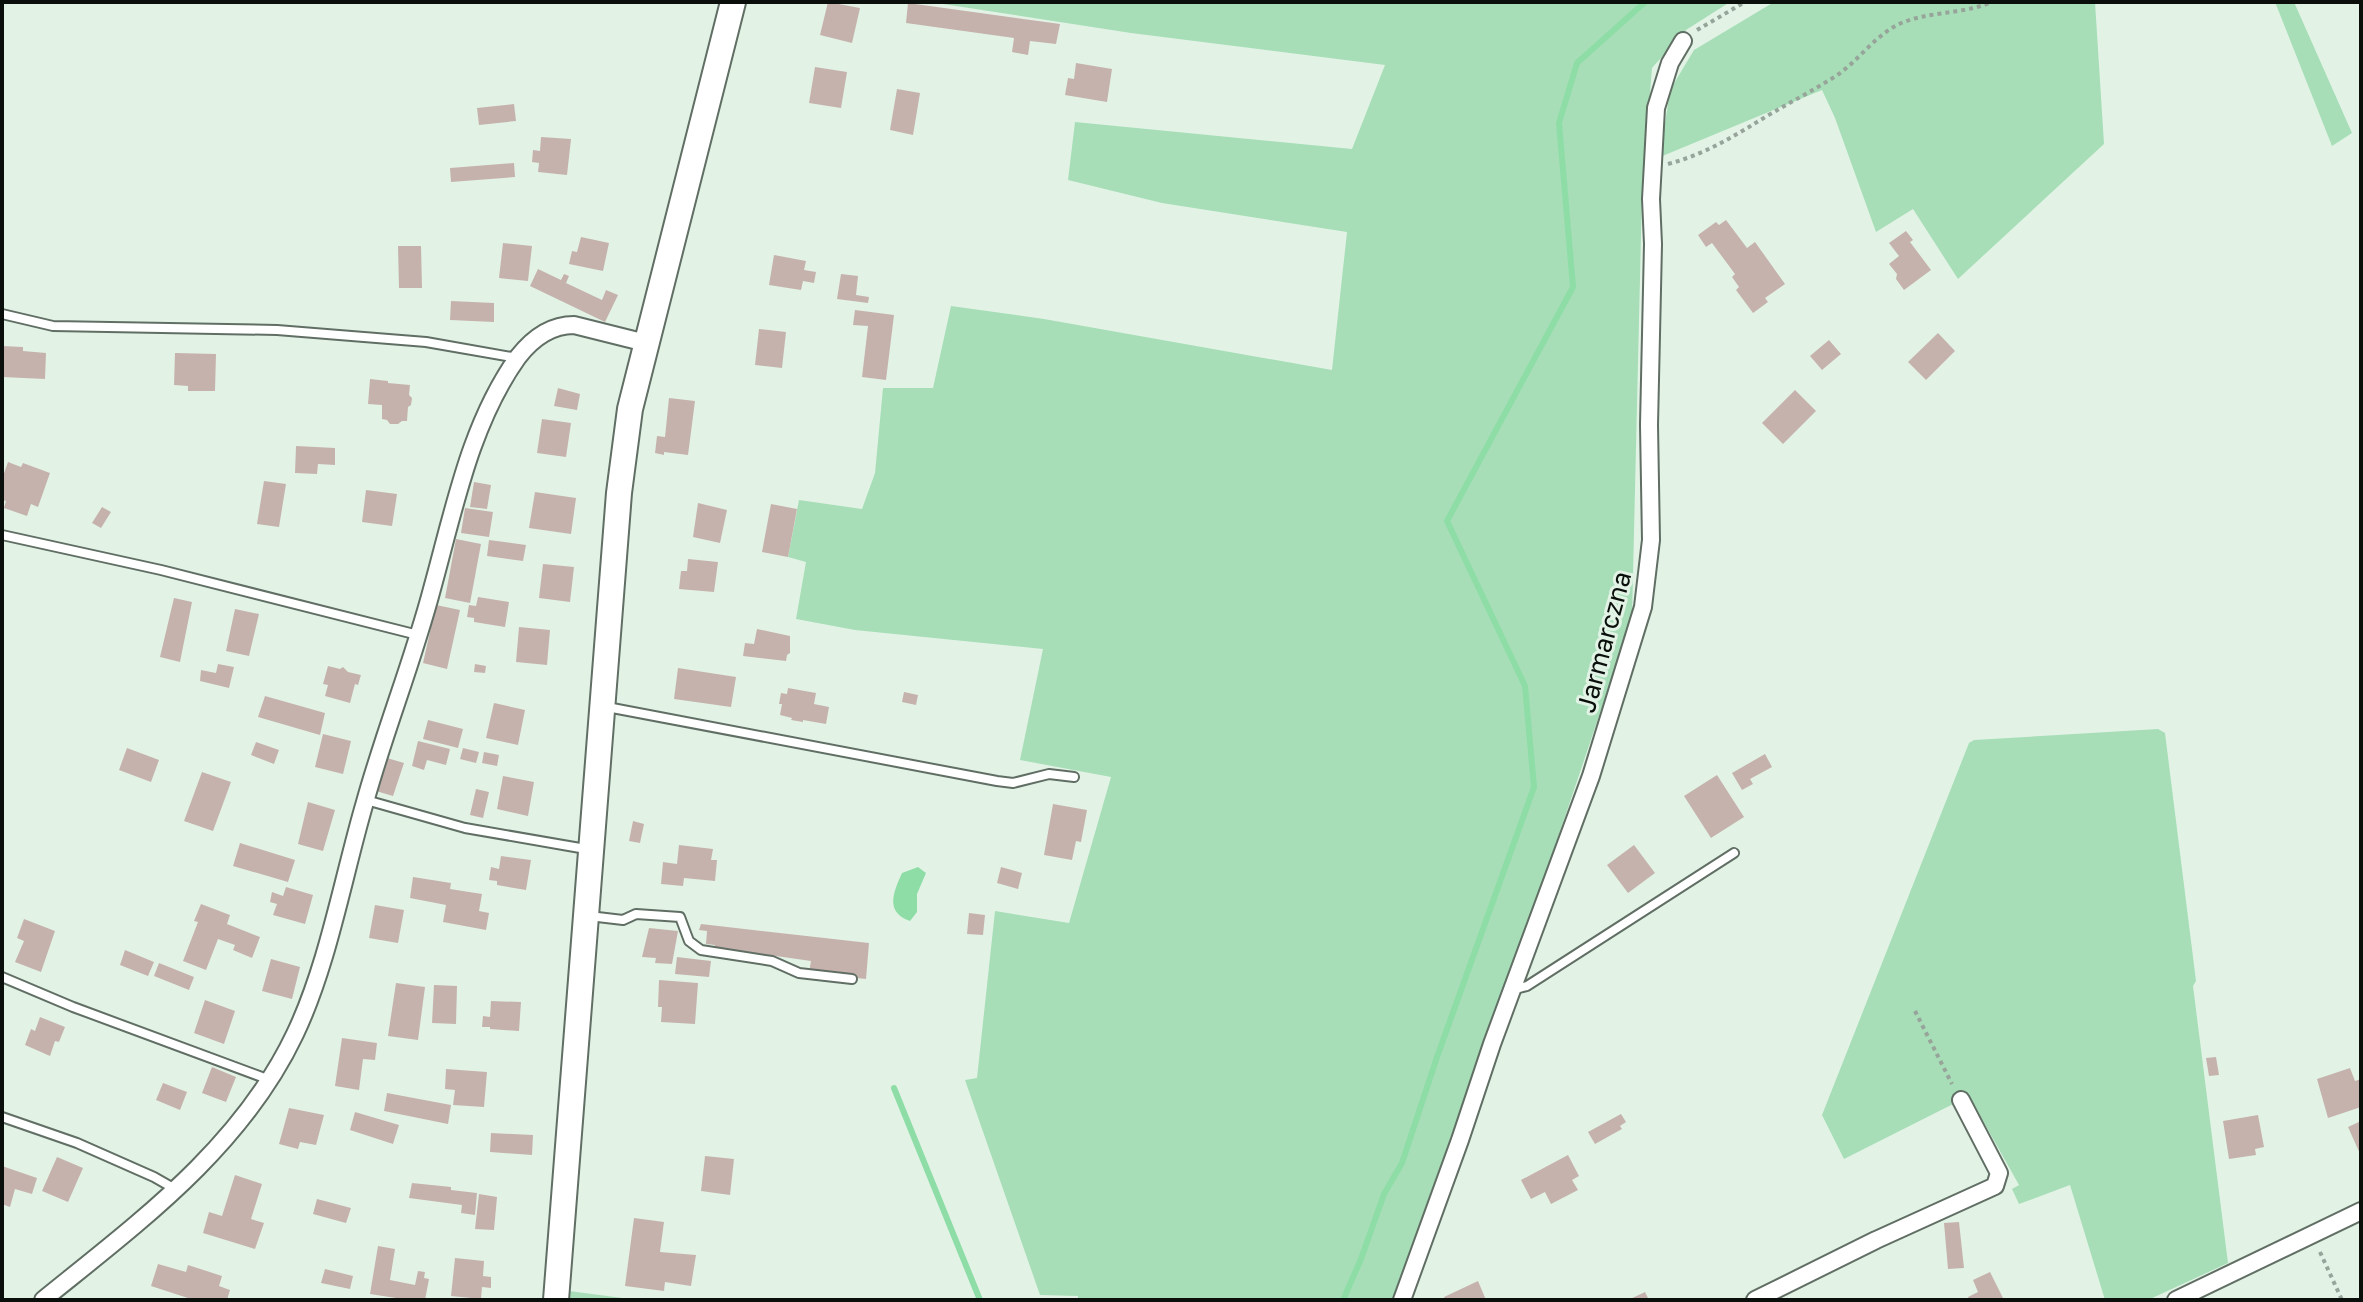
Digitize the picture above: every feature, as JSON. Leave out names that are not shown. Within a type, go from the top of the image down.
[{"type":"street","points":[[556,1300],[621,471],[630,409],[733,2]]},
{"type":"street","name":"Jarmarczna","points":[[1402,1300],[1514,985],[1561,863],[1643,607],[1651,540],[1651,199],[1656,108],[1670,63],[1683,41]]},
{"type":"street","points":[[43,1300],[145,1218],[217,1148],[270,1080],[295,1034],[321,966],[365,800],[418,635],[468,458],[518,358],[541,335],[566,325],[646,343]]},
{"type":"street","points":[[1755,1300],[1995,1186],[1999,1173],[1961,1100]]},
{"type":"street","points":[[2176,1300],[2361,1211]]},
{"type":"lane","points":[[2,314],[53,326],[277,330],[426,342],[518,358]]},
{"type":"lane","points":[[2,535],[161,570],[418,635]]},
{"type":"lane","points":[[602,706],[997,781],[1013,783],[1049,774],[1074,777]]},
{"type":"lane","points":[[365,800],[465,828],[591,850]]},
{"type":"lane","points":[[1514,985],[1519,988],[1527,986],[1734,853]]},
{"type":"lane","points":[[586,916],[623,920],[636,914],[680,917],[689,941],[701,950],[772,961],[799,973],[852,979]]},
{"type":"lane","points":[[2,977],[73,1007],[270,1080]]},
{"type":"lane","points":[[2,1117],[77,1143],[154,1177],[175,1190]]},
{"type":"path","points":[[1683,41],[1745,2]]},
{"type":"path","points":[[1654,166],[1708,152],[1837,75],[1879,36],[1900,24],[1972,10],[1992,2]]},
{"type":"path","points":[[1915,1011],[1961,1100]]},
{"type":"path","points":[[2312,1235],[2342,1300]]},
{"type":"shaded area","points":[[930,2],[1730,2],[1686,30],[1652,68],[1642,193],[1632,618],[1546,873],[1392,1300],[1078,1300],[1078,1296],[1040,1295],[965,1080],[977,1078],[995,911],[1069,923],[1111,777],[1020,760],[1043,649],[855,630],[796,619],[806,562],[788,557],[799,500],[862,509],[875,473],[883,388],[933,388],[951,306],[1044,319],[1332,370],[1347,232],[1162,203],[1068,180],[1075,122],[1352,149],[1385,65],[1131,33]]},
{"type":"shaded area","points":[[1774,2],[2095,2],[2104,144],[1958,279],[1913,209],[1876,232],[1822,90],[1660,157],[1670,90],[1694,50]]},
{"type":"shaded area","points":[[2275,2],[2294,2],[2352,133],[2332,146]]},
{"type":"shaded area","points":[[2158,729],[2165,733],[2228,1263],[2148,1300],[2105,1300],[2070,1185],[2019,1204],[2012,1189],[2019,1185],[1969,1096],[1844,1159],[1822,1115],[1969,743],[1974,740]]},
{"type":"shaded area","points":[[918,867],[926,873],[917,894],[917,912],[910,921],[897,913],[893,901],[902,873]]},
{"type":"shaded area","points":[[569,1291],[638,1300],[569,1300]]},
{"type":"building","points":[[828,2],[860,8],[852,43],[820,35]]},
{"type":"building","points":[[908,3],[1060,24],[1056,44],[1030,41],[1028,55],[1012,52],[1014,38],[906,23]]},
{"type":"building","points":[[1076,63],[1112,69],[1107,102],[1065,95],[1068,78],[1074,79]]},
{"type":"building","points":[[815,67],[847,72],[841,108],[809,103]]},
{"type":"building","points":[[897,89],[920,93],[913,135],[890,130]]},
{"type":"building","points":[[514,104],[516,121],[479,125],[477,108]]},
{"type":"building","points":[[541,137],[571,139],[567,175],[538,172],[539,163],[532,162],[533,150],[540,151]]},
{"type":"building","points":[[514,163],[515,177],[451,182],[450,168]]},
{"type":"building","points":[[1726,220],[1747,248],[1755,242],[1785,284],[1765,298],[1768,302],[1753,313],[1736,290],[1739,287],[1732,277],[1735,274],[1712,243],[1706,247],[1698,235],[1716,222],[1719,225]]},
{"type":"building","points":[[1906,231],[1913,240],[1910,242],[1931,270],[1904,290],[1889,264],[1899,256],[1889,243]]},
{"type":"building","points":[[581,237],[609,243],[603,271],[569,264],[572,251],[577,252]]},
{"type":"building","points":[[503,243],[532,246],[528,281],[499,278]]},
{"type":"building","points":[[398,246],[421,246],[422,288],[399,288]]},
{"type":"building","points":[[774,255],[806,261],[804,270],[816,272],[814,283],[803,281],[801,290],[769,285]]},
{"type":"building","points":[[538,269],[561,280],[564,274],[569,276],[566,283],[602,300],[606,290],[618,295],[605,322],[530,286]]},
{"type":"building","points":[[841,274],[858,276],[856,295],[869,297],[868,303],[837,299]]},
{"type":"building","points":[[451,301],[494,303],[494,322],[450,320]]},
{"type":"building","points":[[855,310],[894,315],[886,380],[862,377],[868,326],[853,325]]},
{"type":"building","points":[[759,329],[786,332],[782,368],[755,365]]},
{"type":"building","points":[[1938,333],[1955,351],[1926,380],[1908,362]]},
{"type":"building","points":[[1829,340],[1841,354],[1822,370],[1810,356]]},
{"type":"building","points":[[2,346],[46,353],[45,379],[2,377]]},
{"type":"building","points":[[175,353],[216,354],[215,391],[188,391],[188,386],[174,385]]},
{"type":"building","points":[[370,379],[410,385],[409,395],[412,398],[407,421],[390,424],[382,419],[382,405],[368,404]]},
{"type":"building","points":[[558,388],[580,394],[577,410],[554,406]]},
{"type":"building","points":[[1795,390],[1816,411],[1783,444],[1762,423]]},
{"type":"building","points":[[669,398],[695,401],[688,455],[655,453],[657,436],[665,437]]},
{"type":"building","points":[[542,419],[571,423],[566,457],[537,453]]},
{"type":"building","points":[[296,446],[335,448],[335,465],[318,464],[317,474],[295,473]]},
{"type":"building","points":[[8,462],[21,467],[23,463],[50,473],[38,507],[31,504],[27,516],[4,508],[6,501],[2,500],[2,479]]},
{"type":"building","points":[[264,481],[286,484],[279,527],[257,524]]},
{"type":"building","points":[[474,482],[491,485],[487,509],[470,507]]},
{"type":"building","points":[[366,490],[397,494],[392,526],[362,522]]},
{"type":"building","points":[[535,492],[576,498],[571,534],[529,528]]},
{"type":"building","points":[[698,503],[727,510],[720,543],[693,537]]},
{"type":"building","points":[[771,504],[797,509],[788,557],[762,552]]},
{"type":"building","points":[[102,507],[111,512],[101,528],[92,523]]},
{"type":"building","points":[[465,508],[493,512],[489,537],[461,533]]},
{"type":"building","points":[[456,539],[481,544],[470,603],[445,598]]},
{"type":"building","points":[[489,540],[526,545],[523,561],[487,556]]},
{"type":"building","points":[[688,559],[718,562],[714,592],[679,589],[681,571],[687,571]]},
{"type":"building","points":[[543,564],[574,567],[570,602],[539,598]]},
{"type":"building","points":[[478,597],[509,602],[505,627],[474,622],[474,618],[467,617],[469,605],[476,606]]},
{"type":"building","points":[[174,598],[192,602],[180,662],[160,657]]},
{"type":"building","points":[[436,605],[460,610],[447,669],[423,663]]},
{"type":"building","points":[[235,609],[259,614],[249,656],[226,651]]},
{"type":"building","points":[[519,627],[550,630],[547,665],[516,662]]},
{"type":"building","points":[[757,629],[790,636],[790,653],[786,661],[743,656],[745,643],[754,644]]},
{"type":"building","points":[[218,664],[234,667],[229,688],[200,681],[201,670],[216,673]]},
{"type":"building","points":[[475,664],[486,666],[485,673],[474,672]]},
{"type":"building","points":[[328,666],[343,667],[348,672],[361,675],[350,703],[325,696],[328,685],[323,684]]},
{"type":"building","points":[[678,668],[736,677],[731,707],[674,699]]},
{"type":"building","points":[[788,688],[816,693],[814,704],[829,707],[826,724],[791,720],[780,715],[781,693],[787,694]]},
{"type":"building","points":[[904,692],[918,695],[916,705],[902,702]]},
{"type":"building","points":[[265,696],[325,713],[320,735],[258,717]]},
{"type":"building","points":[[494,703],[525,710],[518,745],[486,738]]},
{"type":"building","points":[[428,720],[463,729],[458,748],[423,739]]},
{"type":"building","points":[[323,734],[351,741],[343,774],[315,767]]},
{"type":"building","points":[[418,741],[450,749],[446,765],[427,760],[424,770],[412,766]]},
{"type":"building","points":[[256,742],[279,750],[274,764],[251,755]]},
{"type":"building","points":[[127,748],[159,760],[151,782],[119,770]]},
{"type":"building","points":[[463,748],[479,752],[476,763],[460,759]]},
{"type":"building","points":[[484,752],[499,755],[497,766],[482,763]]},
{"type":"building","points":[[1765,754],[1772,767],[1750,779],[1753,784],[1742,790],[1732,773]]},
{"type":"building","points":[[387,758],[404,763],[393,796],[376,791]]},
{"type":"building","points":[[202,772],[231,782],[213,831],[184,821]]},
{"type":"building","points":[[1717,775],[1744,817],[1711,838],[1684,796]]},
{"type":"building","points":[[503,776],[534,782],[528,816],[497,809]]},
{"type":"building","points":[[476,789],[489,792],[483,818],[470,815]]},
{"type":"building","points":[[308,802],[335,810],[323,851],[298,844]]},
{"type":"building","points":[[1053,804],[1087,810],[1081,842],[1076,841],[1072,860],[1044,855]]},
{"type":"building","points":[[633,821],[644,824],[640,843],[629,841]]},
{"type":"building","points":[[240,843],[295,860],[288,882],[233,866]]},
{"type":"building","points":[[679,845],[713,849],[711,860],[717,860],[715,881],[684,878],[683,886],[661,884],[663,862],[677,864]]},
{"type":"building","points":[[1634,845],[1655,873],[1628,893],[1607,865]]},
{"type":"building","points":[[501,856],[531,860],[526,890],[497,885],[497,881],[489,880],[491,867],[499,869]]},
{"type":"building","points":[[1001,867],[1022,873],[1018,889],[997,883]]},
{"type":"building","points":[[413,877],[451,883],[450,889],[482,894],[479,911],[489,913],[486,930],[443,922],[446,905],[410,898]]},
{"type":"building","points":[[286,887],[313,895],[305,924],[273,915],[277,904],[270,902],[272,892],[283,896]]},
{"type":"building","points":[[201,904],[230,915],[227,924],[260,937],[252,958],[233,950],[235,945],[218,939],[206,970],[183,961],[198,922],[194,921]]},
{"type":"building","points":[[375,905],[404,910],[398,943],[369,938]]},
{"type":"building","points":[[969,913],[985,915],[983,935],[967,934]]},
{"type":"building","points":[[24,919],[55,931],[41,972],[15,962],[24,941],[17,938]]},
{"type":"building","points":[[701,924],[869,943],[866,979],[809,973],[811,961],[714,947],[706,944],[707,931],[699,930]]},
{"type":"building","points":[[649,928],[678,931],[672,964],[655,963],[656,958],[642,957]]},
{"type":"building","points":[[125,950],[154,962],[148,976],[120,965]]},
{"type":"building","points":[[677,957],[711,961],[709,977],[675,974]]},
{"type":"building","points":[[271,959],[300,967],[292,999],[262,991]]},
{"type":"building","points":[[159,963],[194,977],[189,990],[154,976]]},
{"type":"building","points":[[659,980],[698,983],[695,1024],[661,1022]]},
{"type":"building","points":[[396,983],[425,987],[418,1040],[388,1036]]},
{"type":"building","points":[[434,985],[457,986],[456,1024],[432,1023]]},
{"type":"building","points":[[205,1000],[235,1011],[224,1044],[194,1033]]},
{"type":"building","points":[[491,1001],[521,1002],[519,1031],[482,1027],[483,1016],[490,1017]]},
{"type":"building","points":[[40,1017],[65,1027],[59,1042],[55,1041],[50,1056],[25,1045]]},
{"type":"building","points":[[342,1038],[377,1043],[375,1060],[363,1059],[359,1090],[335,1086]]},
{"type":"building","points":[[2216,1057],[2219,1075],[2209,1076],[2206,1058]]},
{"type":"building","points":[[212,1067],[236,1077],[226,1102],[202,1093]]},
{"type":"building","points":[[2350,1068],[2355,1081],[2361,1079],[2361,1107],[2328,1118],[2317,1079]]},
{"type":"building","points":[[446,1069],[487,1072],[484,1107],[453,1105],[455,1090],[445,1089]]},
{"type":"building","points":[[163,1083],[187,1092],[180,1110],[156,1100]]},
{"type":"building","points":[[387,1093],[451,1105],[448,1124],[384,1111]]},
{"type":"building","points":[[289,1108],[324,1115],[316,1145],[300,1142],[298,1149],[279,1144]]},
{"type":"building","points":[[355,1112],[399,1125],[393,1144],[350,1130]]},
{"type":"building","points":[[1621,1114],[1626,1122],[1620,1126],[1622,1129],[1595,1144],[1588,1132]]},
{"type":"building","points":[[2258,1115],[2264,1147],[2255,1149],[2256,1155],[2229,1159],[2223,1121]]},
{"type":"building","points":[[2361,1121],[2361,1156],[2348,1127]]},
{"type":"building","points":[[491,1133],[533,1135],[532,1155],[490,1152]]},
{"type":"building","points":[[1568,1155],[1579,1176],[1572,1180],[1578,1190],[1551,1204],[1545,1192],[1531,1199],[1521,1180]]},
{"type":"building","points":[[705,1156],[734,1159],[730,1195],[701,1191]]},
{"type":"building","points":[[57,1157],[83,1168],[68,1202],[42,1191]]},
{"type":"building","points":[[2,1166],[37,1178],[32,1194],[15,1189],[10,1207],[2,1204]]},
{"type":"building","points":[[235,1175],[262,1184],[251,1219],[264,1223],[255,1249],[203,1233],[209,1212],[222,1216]]},
{"type":"building","points":[[412,1183],[477,1193],[475,1215],[461,1213],[462,1205],[409,1198]]},
{"type":"building","points":[[479,1194],[497,1197],[494,1230],[475,1229]]},
{"type":"building","points":[[317,1199],[351,1208],[346,1223],[313,1214]]},
{"type":"building","points":[[634,1218],[664,1222],[660,1252],[696,1255],[691,1286],[665,1282],[664,1291],[625,1286]]},
{"type":"building","points":[[1959,1222],[1964,1268],[1948,1269],[1944,1223]]},
{"type":"building","points":[[378,1246],[395,1249],[390,1280],[415,1285],[418,1271],[425,1272],[424,1278],[429,1279],[425,1300],[370,1294]]},
{"type":"building","points":[[455,1258],[484,1261],[483,1276],[491,1277],[491,1288],[482,1287],[481,1299],[451,1296]]},
{"type":"building","points":[[158,1264],[186,1272],[188,1265],[222,1276],[219,1286],[230,1290],[227,1300],[194,1300],[151,1286]]},
{"type":"building","points":[[325,1269],[353,1276],[350,1289],[321,1283]]},
{"type":"building","points":[[1990,1272],[2004,1300],[1969,1300],[1968,1297],[1978,1292],[1973,1280]]},
{"type":"building","points":[[1478,1281],[1486,1300],[1445,1300],[1444,1297]]},
{"type":"building","points":[[1645,1292],[1649,1300],[1628,1300]]},
{"type":"waterway","points":[[1343,1300],[1384,1194],[1402,1163],[1534,787],[1525,686],[1447,521],[1573,287],[1559,123],[1577,63],[1645,2]]},
{"type":"waterway","points":[[894,1088],[980,1300]]}]
